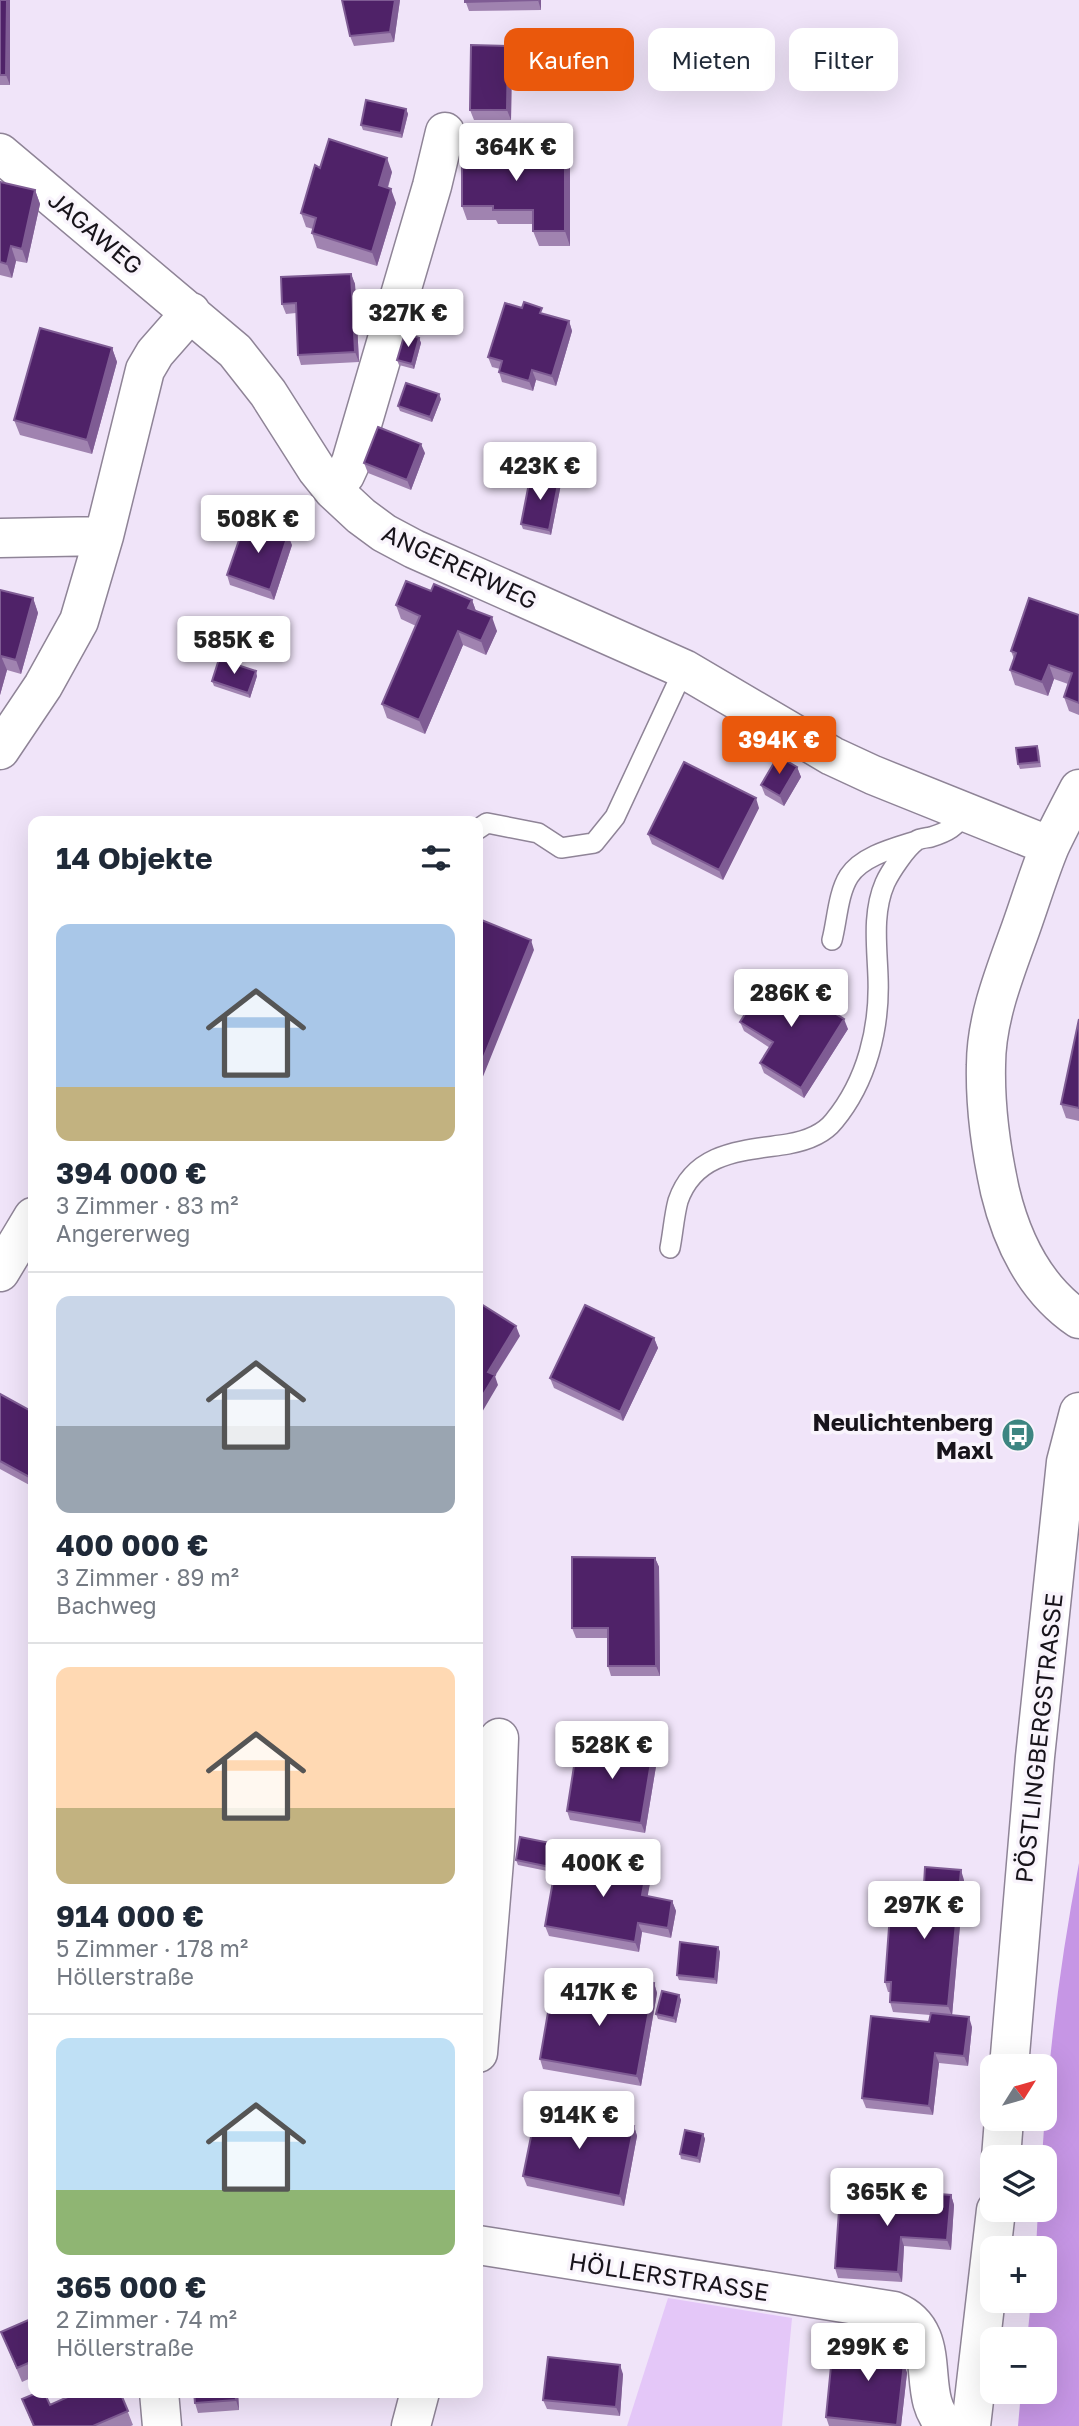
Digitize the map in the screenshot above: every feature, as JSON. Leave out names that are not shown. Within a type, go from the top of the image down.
[{"type":"street","points":[[333,490],[351,462],[432,186],[445,132]]},
{"type":"street","name":"JAGAWEG","points":[[0,153],[191,312]]},
{"type":"street","points":[[0,750],[43,686],[79,621],[104,536],[145,370],[155,353],[191,312]]},
{"type":"street","name":"ANGERERWEG","points":[[191,312],[251,369],[333,490],[384,533],[414,549],[684,669],[832,756],[915,794],[1050,846]]},
{"type":"street","points":[[0,538],[104,536]]},
{"type":"street","points":[[1079,789],[1050,846],[1002,981],[990,1027],[986,1063],[988,1119],[995,1171],[1008,1224],[1022,1254],[1039,1280],[1059,1304],[1079,1319]]},
{"type":"street","points":[[0,1272],[28,1225]]},
{"type":"street","name":"PÖSTLINGBERGSTRASSE","points":[[1010,2054],[1035,1757],[1066,1462],[1079,1412]]},
{"type":"street","points":[[483,1993],[495,1849],[499,1738]]},
{"type":"street","points":[[971,2426],[995,2222]]},
{"type":"street","name":"HÖLLERSTRASSE","points":[[483,2246],[894,2311],[905,2316],[920,2332],[927,2356],[933,2403],[942,2422],[947,2426]]},
{"type":"street","points":[[160,2398],[162,2426]]},
{"type":"street","points":[[411,2426],[418,2398]]},
{"type":"lane","points":[[483,826],[487,823],[538,833],[561,848],[594,843],[615,817],[684,669]]},
{"type":"lane","points":[[832,940],[843,888],[849,876],[871,858],[946,832],[960,821],[964,812]]},
{"type":"lane","points":[[670,1248],[678,1203],[685,1184],[696,1171],[711,1160],[729,1154],[802,1142],[832,1123],[848,1102],[866,1064],[876,1026],[879,981],[876,919],[879,898],[894,867],[917,840]]},
{"type":"shaded area","points":[[1079,1863],[1079,2426],[1018,2426],[1020,2404],[1057,2404],[1057,2327],[1028,2327],[1030,2313],[1057,2313],[1057,2236],[1037,2236],[1037,2222],[1057,2222],[1057,2145],[1043,2145],[1044,2132],[1057,2132],[1057,2054],[1050,2054]]},
{"type":"shaded area","points":[[668,2298],[792,2318],[782,2426],[627,2426]]},
{"type":"building","points":[[0,0],[7,0],[6,75],[0,75]]},
{"type":"building","points":[[342,0],[395,0],[390,32],[350,36]]},
{"type":"building","points":[[465,0],[538,0],[465,2]]},
{"type":"building","points":[[471,45],[504,46],[504,91],[507,91],[507,110],[470,110]]},
{"type":"building","points":[[366,100],[406,109],[401,133],[361,125]]},
{"type":"building","points":[[329,139],[387,158],[379,185],[391,189],[372,252],[312,233],[316,218],[301,213],[315,165],[320,168]]},
{"type":"building","points":[[498,144],[499,153],[565,153],[565,231],[533,231],[533,210],[493,210],[493,206],[462,206],[462,145]]},
{"type":"building","points":[[0,182],[35,190],[22,249],[11,246],[7,264],[0,262]]},
{"type":"building","points":[[351,274],[355,352],[298,355],[296,303],[282,304],[281,277]]},
{"type":"building","points":[[524,302],[542,308],[540,313],[569,321],[552,376],[532,370],[529,381],[499,372],[502,361],[488,357],[505,303],[522,308]]},
{"type":"building","points":[[40,328],[112,348],[87,440],[14,420]]},
{"type":"building","points":[[405,333],[419,338],[412,364],[397,360]]},
{"type":"building","points":[[406,383],[439,394],[430,417],[398,406]]},
{"type":"building","points":[[378,427],[421,444],[407,480],[364,463]]},
{"type":"building","points":[[531,473],[559,479],[549,530],[521,524]]},
{"type":"building","points":[[246,520],[288,535],[270,590],[227,575]]},
{"type":"building","points":[[406,581],[431,591],[434,584],[472,600],[468,608],[492,617],[481,641],[458,631],[419,720],[382,704],[420,616],[396,605]]},
{"type":"building","points":[[0,590],[33,598],[16,660],[1,656],[0,661]]},
{"type":"building","points":[[1029,598],[1079,615],[1079,703],[1064,697],[1072,673],[1049,665],[1042,682],[1010,670],[1016,653],[1011,651]]},
{"type":"building","points":[[219,659],[256,671],[248,693],[212,681]]},
{"type":"building","points":[[1037,746],[1039,762],[1018,764],[1016,748]]},
{"type":"building","points":[[778,756],[797,767],[780,796],[761,785]]},
{"type":"building","points":[[684,762],[756,798],[719,870],[648,834]]},
{"type":"building","points":[[483,921],[531,940],[483,1059]]},
{"type":"building","points":[[771,973],[844,1019],[801,1088],[760,1063],[773,1042],[740,1022]]},
{"type":"building","points":[[1079,1019],[1079,1108],[1061,1104]]},
{"type":"building","points":[[483,1305],[516,1326],[488,1372],[495,1375],[483,1395]]},
{"type":"building","points":[[585,1305],[654,1338],[620,1412],[550,1378]]},
{"type":"building","points":[[0,1394],[28,1409],[28,1476],[0,1461]]},
{"type":"building","points":[[572,1557],[655,1558],[656,1666],[608,1666],[608,1628],[572,1628]]},
{"type":"building","points":[[612,1737],[654,1744],[641,1823],[567,1811],[577,1747],[609,1752]]},
{"type":"building","points":[[520,1837],[555,1844],[550,1867],[516,1860]]},
{"type":"building","points":[[558,1853],[647,1868],[642,1895],[672,1901],[668,1928],[638,1923],[635,1942],[545,1926]]},
{"type":"building","points":[[925,1867],[961,1870],[948,2006],[890,2002],[891,1982],[885,1982],[891,1900],[923,1902]]},
{"type":"building","points":[[680,1942],[718,1947],[715,1979],[677,1975]]},
{"type":"building","points":[[618,1977],[654,1983],[637,2076],[540,2059],[552,1989],[614,2000]]},
{"type":"building","points":[[662,1991],[679,1995],[674,2018],[656,2014]]},
{"type":"building","points":[[931,2013],[969,2017],[964,2056],[935,2053],[929,2106],[862,2098],[871,2016],[929,2022]]},
{"type":"building","points":[[537,2107],[634,2126],[620,2196],[523,2176]]},
{"type":"building","points":[[685,2130],[703,2134],[698,2158],[680,2154]]},
{"type":"building","points":[[900,2191],[951,2195],[947,2240],[901,2237],[898,2272],[835,2268],[840,2196],[899,2201]]},
{"type":"building","points":[[28,2320],[28,2363],[17,2368],[1,2332]]},
{"type":"building","points":[[866,2333],[902,2337],[899,2363],[904,2363],[897,2425],[826,2417],[832,2356],[864,2359]]},
{"type":"building","points":[[548,2357],[620,2365],[616,2407],[543,2400]]},
{"type":"building","points":[[28,2397],[47,2398],[50,2405],[66,2398],[123,2398],[128,2411],[93,2426],[34,2426],[22,2399]]},
{"type":"building","points":[[195,2398],[236,2400],[195,2403]]},
{"type":"place","name":"Neulichtenberg Maxl","points":[[1018,1435]]}]
